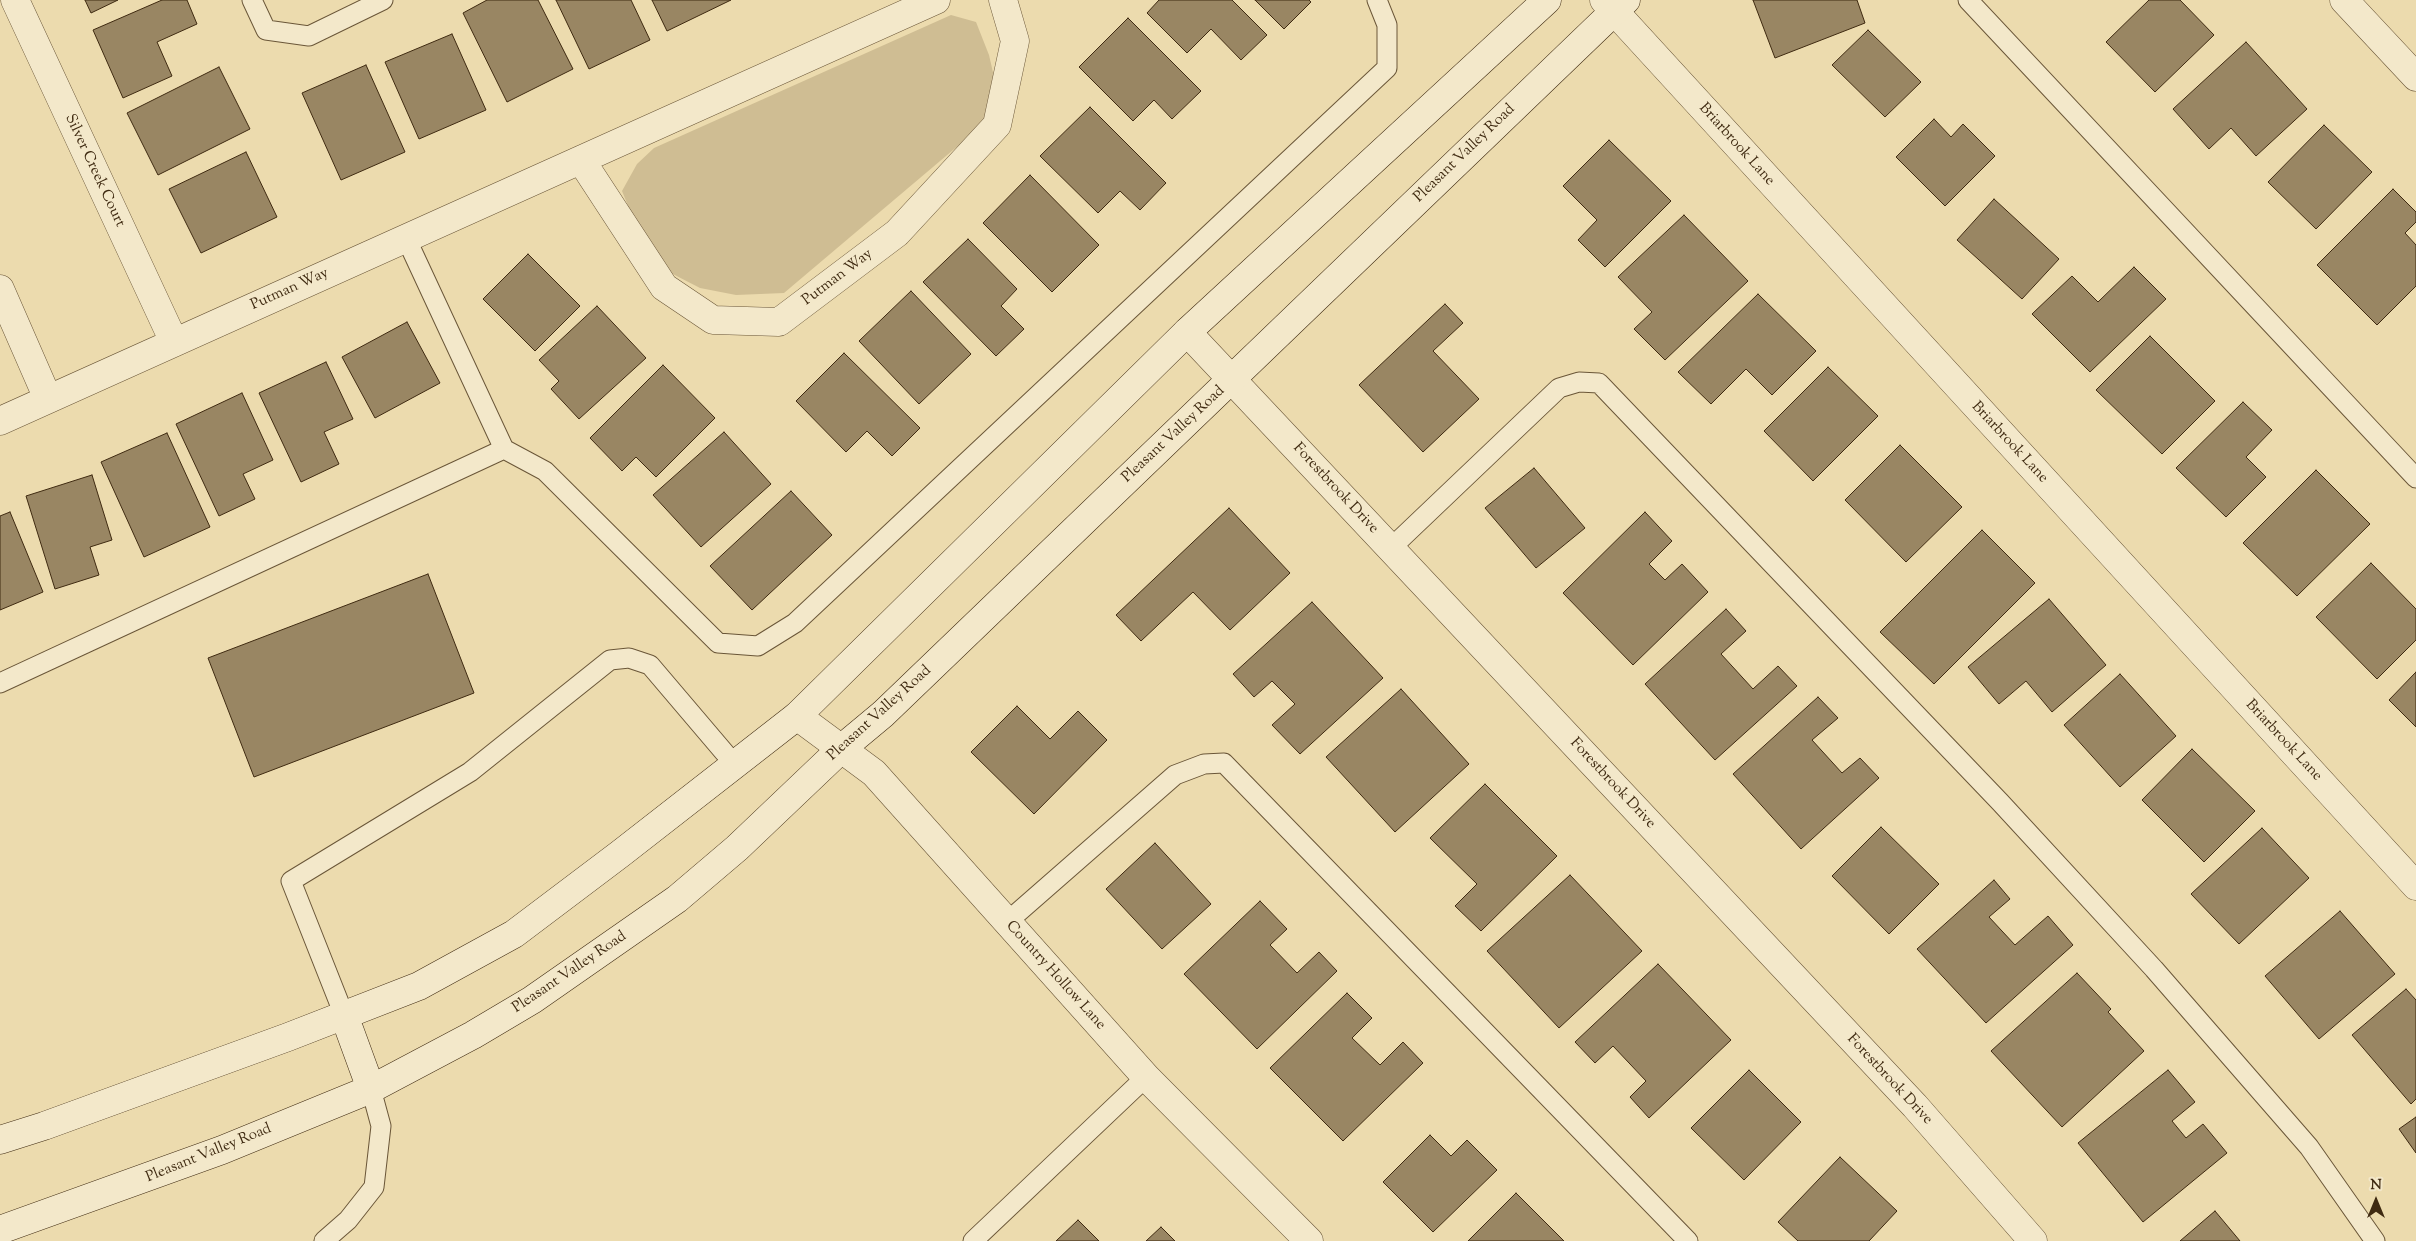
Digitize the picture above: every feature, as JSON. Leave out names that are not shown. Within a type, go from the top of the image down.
[{"type":"street","name":"Silver Creek Court","points":[[15,0],[174,342]]},
{"type":"street","name":"Putman Way","points":[[0,421],[734,89],[936,0]]},
{"type":"street","name":"Putman Way","points":[[580,160],[664,286],[713,320],[779,322],[897,232],[997,125],[1015,40],[1003,0]]},
{"type":"street","points":[[0,1140],[44,1126],[419,986],[514,934],[797,716],[1187,332],[1547,0]]},
{"type":"street","points":[[2344,0],[2416,77]]},
{"type":"street","name":"Pleasant Valley Road","points":[[0,1230],[222,1150],[371,1089],[473,1035],[532,1000],[677,899],[736,848],[840,749],[883,714],[1232,379],[1615,4]]},
{"type":"street","name":"Briarbrook Lane","points":[[1615,4],[2416,886]]},
{"type":"street","points":[[0,288],[48,399]]},
{"type":"street","name":"Forestbrook Drive","points":[[1187,332],[1915,1106],[2032,1241]]},
{"type":"street","name":"Country Hollow Lane","points":[[797,716],[874,774],[1146,1077],[1309,1241]]},
{"type":"street","points":[[344,1015],[371,1089]]},
{"type":"lane","points":[[252,0],[266,30],[309,36],[383,0]]},
{"type":"lane","points":[[406,238],[504,449],[545,471],[718,643],[758,646],[795,623],[1387,68],[1387,25],[1377,0]]},
{"type":"lane","points":[[1968,0],[2416,478]]},
{"type":"lane","points":[[1390,548],[1559,388],[1579,382],[1598,383],[1993,795],[2154,969],[2309,1147],[2373,1240]]},
{"type":"lane","points":[[0,683],[504,449]]},
{"type":"lane","points":[[344,1015],[291,881],[470,772],[610,660],[629,658],[650,665],[735,765]]},
{"type":"lane","points":[[1007,922],[1175,775],[1204,764],[1224,763],[1688,1241]]},
{"type":"lane","points":[[973,1241],[1146,1077]]},
{"type":"lane","points":[[324,1241],[348,1220],[374,1187],[381,1126],[371,1089]]},
{"type":"shaded area","points":[[951,15],[976,22],[989,55],[995,81],[985,123],[784,293],[736,295],[700,288],[665,270],[631,213],[622,191],[637,164],[654,148]]},
{"type":"building","points":[[85,0],[118,0],[91,13]]},
{"type":"building","points":[[162,0],[187,0],[197,24],[157,42],[172,76],[123,98],[93,30]]},
{"type":"building","points":[[487,0],[538,0],[573,69],[507,102],[463,13]]},
{"type":"building","points":[[556,0],[631,0],[650,40],[589,69]]},
{"type":"building","points":[[652,0],[731,0],[667,31]]},
{"type":"building","points":[[1159,0],[1232,0],[1267,35],[1241,60],[1211,29],[1187,53],[1147,13]]},
{"type":"building","points":[[1255,0],[1309,0],[1311,2],[1284,29]]},
{"type":"building","points":[[1753,0],[1857,0],[1865,23],[1775,58]]},
{"type":"building","points":[[2149,0],[2180,0],[2214,35],[2155,92],[2106,42]]},
{"type":"building","points":[[1128,18],[1201,91],[1172,119],[1154,100],[1133,121],[1079,67]]},
{"type":"building","points":[[1868,30],[1921,82],[1885,117],[1832,65]]},
{"type":"building","points":[[452,34],[486,110],[419,139],[385,62]]},
{"type":"building","points":[[2246,42],[2307,109],[2256,156],[2231,128],[2209,149],[2173,109]]},
{"type":"building","points":[[366,65],[405,152],[341,180],[302,93]]},
{"type":"building","points":[[219,67],[250,129],[158,175],[127,113]]},
{"type":"building","points":[[1090,107],[1166,183],[1140,210],[1120,191],[1098,213],[1040,156]]},
{"type":"building","points":[[1934,119],[1951,137],[1963,124],[1995,156],[1945,206],[1896,157]]},
{"type":"building","points":[[2324,125],[2372,172],[2316,229],[2268,182]]},
{"type":"building","points":[[1609,140],[1671,201],[1605,267],[1578,240],[1597,220],[1563,186]]},
{"type":"building","points":[[246,152],[277,217],[201,253],[169,189]]},
{"type":"building","points":[[1030,175],[1099,245],[1052,292],[983,223]]},
{"type":"building","points":[[2393,189],[2416,212],[2416,222],[2405,233],[2416,245],[2416,286],[2377,325],[2317,265]]},
{"type":"building","points":[[1994,199],[2059,259],[2022,299],[1957,240]]},
{"type":"building","points":[[1684,215],[1748,281],[1665,360],[1634,329],[1652,312],[1618,277]]},
{"type":"building","points":[[968,239],[1017,289],[1001,306],[1024,329],[996,356],[923,282]]},
{"type":"building","points":[[528,254],[580,306],[535,351],[483,299]]},
{"type":"building","points":[[2134,267],[2166,299],[2090,372],[2032,314],[2072,276],[2098,302]]},
{"type":"building","points":[[911,291],[971,354],[919,404],[859,341]]},
{"type":"building","points":[[1758,294],[1816,351],[1772,395],[1746,369],[1711,404],[1678,372]]},
{"type":"building","points":[[1445,304],[1463,323],[1433,351],[1479,399],[1423,452],[1359,385]]},
{"type":"building","points":[[597,306],[646,358],[579,419],[551,389],[559,381],[539,360]]},
{"type":"building","points":[[407,322],[440,383],[375,418],[342,357]]},
{"type":"building","points":[[2150,336],[2215,401],[2162,454],[2096,390]]},
{"type":"building","points":[[844,353],[920,428],[892,456],[867,431],[846,452],[796,401]]},
{"type":"building","points":[[326,362],[353,419],[324,432],[339,464],[301,482],[259,393]]},
{"type":"building","points":[[663,365],[715,418],[656,477],[636,457],[622,471],[590,438]]},
{"type":"building","points":[[1828,367],[1878,416],[1813,481],[1764,431]]},
{"type":"building","points":[[242,393],[273,460],[243,474],[255,499],[219,516],[176,424]]},
{"type":"building","points":[[2243,402],[2272,430],[2246,457],[2266,477],[2226,517],[2176,468]]},
{"type":"building","points":[[724,432],[771,484],[701,547],[653,495]]},
{"type":"building","points":[[167,433],[210,527],[144,557],[101,462]]},
{"type":"building","points":[[1900,445],[1962,507],[1906,562],[1845,500]]},
{"type":"building","points":[[1534,468],[1585,528],[1536,568],[1485,508]]},
{"type":"building","points":[[2316,470],[2370,524],[2297,596],[2243,543]]},
{"type":"building","points":[[92,475],[112,540],[90,547],[99,575],[55,589],[26,496]]},
{"type":"building","points":[[791,491],[832,535],[752,610],[710,566]]},
{"type":"building","points":[[1229,508],[1290,573],[1230,630],[1193,592],[1141,641],[1116,615]]},
{"type":"building","points":[[10,512],[43,592],[0,610],[0,516]]},
{"type":"building","points":[[1645,512],[1672,541],[1649,564],[1665,580],[1682,564],[1708,592],[1633,665],[1563,593]]},
{"type":"building","points":[[1982,530],[2035,583],[1934,684],[1880,632]]},
{"type":"building","points":[[2371,563],[2416,609],[2416,640],[2377,679],[2316,617]]},
{"type":"building","points":[[428,574],[474,693],[254,777],[208,658]]},
{"type":"building","points":[[2049,599],[2106,665],[2052,712],[2026,681],[1999,704],[1968,667]]},
{"type":"building","points":[[1312,602],[1383,678],[1300,754],[1272,725],[1295,704],[1272,681],[1254,697],[1233,674]]},
{"type":"building","points":[[1726,609],[1746,631],[1721,654],[1753,689],[1778,666],[1797,686],[1715,760],[1645,684]]},
{"type":"building","points":[[2416,672],[2416,727],[2389,700]]},
{"type":"building","points":[[2120,674],[2176,736],[2120,787],[2064,725]]},
{"type":"building","points":[[1401,689],[1469,764],[1395,832],[1326,757]]},
{"type":"building","points":[[1818,697],[1838,718],[1812,740],[1842,773],[1860,758],[1879,778],[1801,849],[1733,774]]},
{"type":"building","points":[[1017,706],[1050,739],[1078,711],[1107,740],[1034,814],[971,752]]},
{"type":"building","points":[[2192,749],[2255,811],[2204,862],[2142,800]]},
{"type":"building","points":[[1485,784],[1557,856],[1481,931],[1455,906],[1477,884],[1430,838]]},
{"type":"building","points":[[1881,827],[1939,884],[1889,934],[1832,876]]},
{"type":"building","points":[[2262,828],[2309,878],[2239,944],[2191,894]]},
{"type":"building","points":[[1155,843],[1211,904],[1162,949],[1106,889]]},
{"type":"building","points":[[1570,875],[1642,951],[1559,1028],[1487,951]]},
{"type":"building","points":[[1994,880],[2010,899],[1989,917],[2015,945],[2048,916],[2073,945],[1986,1023],[1917,949]]},
{"type":"building","points":[[1260,901],[1287,929],[1270,945],[1297,973],[1319,952],[1337,971],[1257,1049],[1184,974]]},
{"type":"building","points":[[2340,911],[2395,974],[2319,1039],[2265,976]]},
{"type":"building","points":[[1658,964],[1731,1040],[1649,1118],[1630,1097],[1646,1081],[1613,1046],[1595,1063],[1575,1042]]},
{"type":"building","points":[[2077,973],[2111,1009],[2108,1012],[2144,1051],[2062,1127],[1991,1051]]},
{"type":"building","points":[[2406,989],[2416,1000],[2416,1099],[2411,1104],[2352,1035]]},
{"type":"building","points":[[1347,993],[1372,1018],[1352,1038],[1380,1065],[1403,1042],[1423,1063],[1343,1141],[1270,1068]]},
{"type":"building","points":[[1749,1070],[1801,1122],[1744,1180],[1691,1128]]},
{"type":"building","points":[[2168,1070],[2195,1102],[2172,1121],[2186,1138],[2203,1124],[2227,1153],[2143,1222],[2078,1143]]},
{"type":"building","points":[[2416,1117],[2416,1153],[2399,1129]]},
{"type":"building","points":[[1430,1135],[1451,1156],[1467,1140],[1497,1170],[1433,1232],[1383,1182]]},
{"type":"building","points":[[1840,1157],[1897,1211],[1869,1241],[1798,1241],[1778,1222]]},
{"type":"building","points":[[1516,1193],[1564,1241],[1468,1241]]},
{"type":"building","points":[[2215,1211],[2240,1241],[2180,1241]]},
{"type":"building","points":[[1078,1220],[1099,1241],[1056,1241]]},
{"type":"building","points":[[1161,1227],[1175,1241],[1146,1241]]}]
